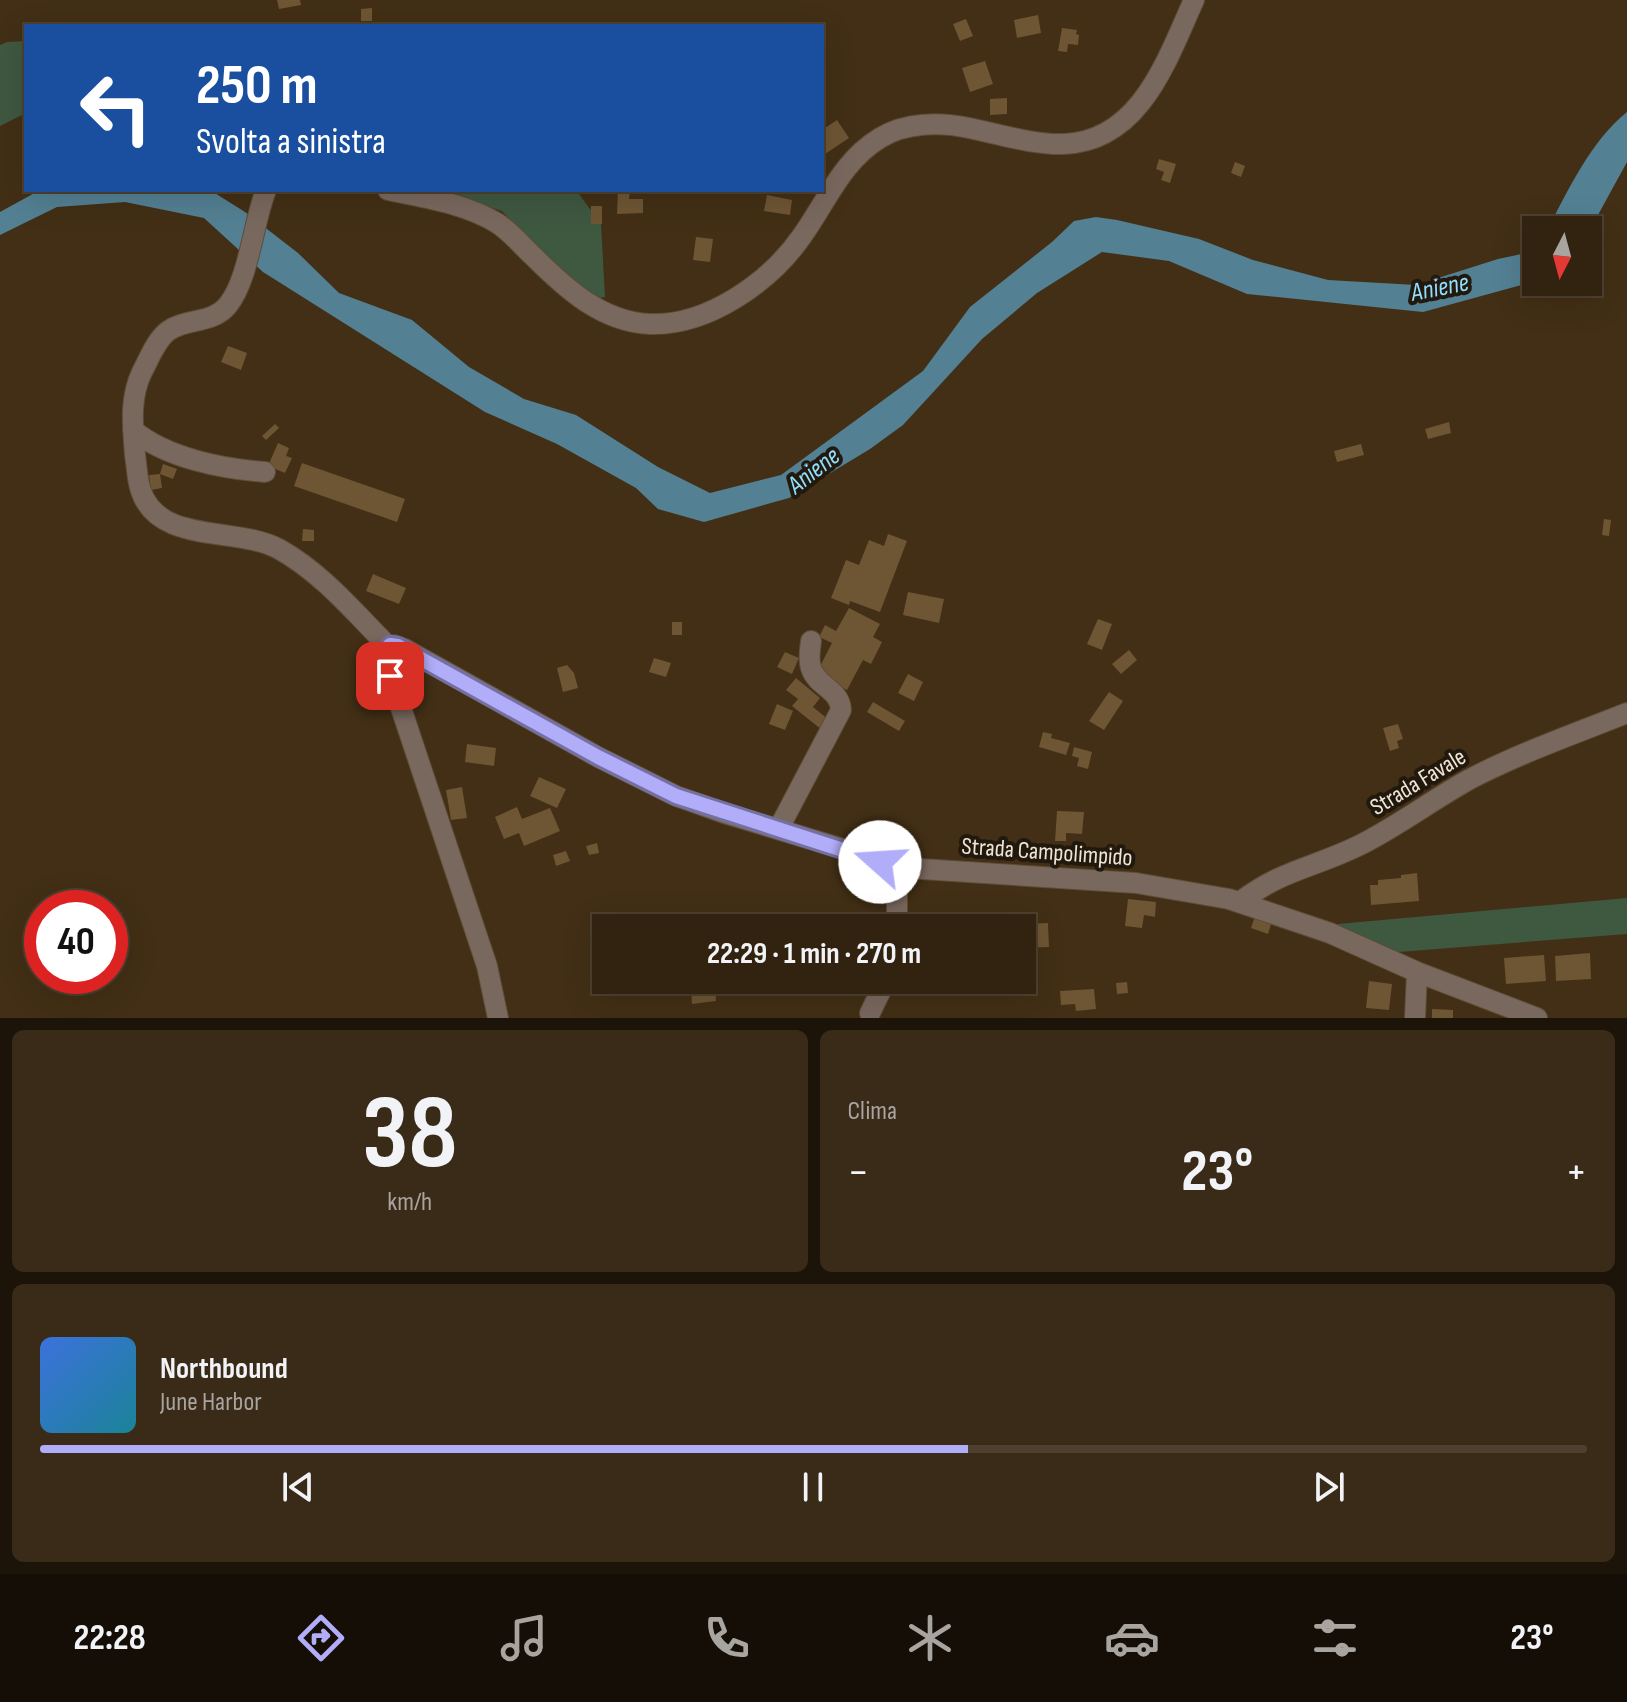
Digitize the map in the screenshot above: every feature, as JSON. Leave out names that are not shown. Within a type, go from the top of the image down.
[{"type":"street","points":[[396,192],[456,206],[493,221],[552,274],[589,304],[611,317],[642,324],[679,322],[722,304],[779,264],[803,234],[846,167],[861,152],[889,133],[925,125],[950,125],[1065,144],[1086,141],[1108,132],[1130,115],[1153,86],[1194,0]]},
{"type":"street","points":[[263,196],[237,289],[225,309],[211,317],[177,326],[160,339],[137,385],[133,430],[139,487],[145,502],[158,516],[182,528],[245,536],[279,549],[325,583],[388,646],[385,660],[487,966],[498,1018]]},
{"type":"street","points":[[133,430],[152,443],[212,465],[265,472]]},
{"type":"street","points":[[779,828],[841,710],[838,697],[812,672],[809,661],[811,641]]},
{"type":"street","name":"Strada Campolimpido","points":[[388,646],[405,649],[660,788],[708,808],[897,866],[1136,883],[1240,902],[1330,933],[1417,972],[1537,1018]]},
{"type":"street","name":"Strada Favale","points":[[1240,902],[1280,876],[1367,842],[1491,768],[1627,713]]},
{"type":"street","points":[[897,866],[897,914]]},
{"type":"street","points":[[1415,1018],[1417,972]]},
{"type":"street","points":[[870,1013],[879,994]]},
{"type":"green space","points":[[24,41],[24,114],[0,126],[0,45]]},
{"type":"green space","points":[[441,192],[577,192],[601,224],[605,297],[587,300],[502,211]]},
{"type":"green space","points":[[1627,898],[1627,934],[1386,953],[1327,925]]},
{"type":"water","points":[[1627,112],[1627,162],[1597,216],[1554,216],[1591,152]]},
{"type":"water","name":"Aniene","points":[[36,192],[213,192],[298,253],[339,293],[412,320],[469,367],[524,399],[576,415],[658,467],[710,493],[781,475],[923,371],[970,307],[1074,221],[1096,217],[1117,220],[1199,239],[1253,260],[1328,280],[1416,285],[1522,254],[1522,285],[1423,312],[1247,294],[1169,261],[1102,252],[1037,293],[982,339],[903,425],[870,449],[789,498],[704,522],[658,509],[636,488],[557,444],[485,412],[263,272],[204,218],[125,202],[57,207],[0,235],[0,212]]},
{"type":"building","points":[[277,0],[300,0],[301,5],[279,9]]},
{"type":"building","points":[[372,8],[372,21],[361,21],[361,9]]},
{"type":"building","points":[[1038,15],[1041,33],[1017,38],[1014,20]]},
{"type":"building","points":[[966,19],[973,36],[960,41],[953,24]]},
{"type":"building","points":[[1062,28],[1077,30],[1076,34],[1079,35],[1078,45],[1068,44],[1067,52],[1058,51]]},
{"type":"building","points":[[985,61],[993,84],[970,92],[962,68]]},
{"type":"building","points":[[1007,98],[1007,114],[990,115],[990,99]]},
{"type":"building","points":[[837,120],[849,138],[824,155],[824,129]]},
{"type":"building","points":[[1159,159],[1176,164],[1170,183],[1161,180],[1164,172],[1156,169]]},
{"type":"building","points":[[1235,162],[1245,166],[1241,177],[1231,173]]},
{"type":"building","points":[[618,192],[630,192],[629,199],[643,199],[643,213],[617,214]]},
{"type":"building","points":[[767,195],[792,200],[790,215],[764,211]]},
{"type":"building","points":[[591,206],[602,206],[602,224],[591,224]]},
{"type":"building","points":[[696,237],[713,239],[710,262],[693,260]]},
{"type":"building","points":[[228,346],[247,353],[241,370],[221,362]]},
{"type":"building","points":[[1449,422],[1451,433],[1428,439],[1425,429]]},
{"type":"building","points":[[275,424],[279,428],[266,440],[262,436]]},
{"type":"building","points":[[278,443],[289,448],[286,456],[292,458],[285,473],[268,466]]},
{"type":"building","points":[[1361,444],[1364,455],[1337,462],[1334,451]]},
{"type":"building","points":[[302,463],[405,499],[397,522],[294,486]]},
{"type":"building","points":[[163,464],[177,469],[173,479],[160,474]]},
{"type":"building","points":[[160,474],[162,488],[151,490],[149,475]]},
{"type":"building","points":[[1604,519],[1611,520],[1609,536],[1602,535]]},
{"type":"building","points":[[303,529],[314,530],[314,541],[302,541]]},
{"type":"building","points":[[888,534],[907,541],[880,612],[831,598],[846,560],[859,565],[869,540],[884,546]]},
{"type":"building","points":[[373,574],[406,588],[399,604],[366,591]]},
{"type":"building","points":[[908,592],[944,599],[939,623],[903,615]]},
{"type":"building","points":[[849,608],[880,624],[873,637],[882,642],[871,664],[863,660],[847,690],[816,674],[832,643],[819,637],[825,625],[836,631]]},
{"type":"building","points":[[1098,619],[1112,624],[1102,650],[1087,644]]},
{"type":"building","points":[[672,622],[682,622],[682,635],[672,635]]},
{"type":"building","points":[[1129,650],[1137,660],[1121,674],[1112,664]]},
{"type":"building","points":[[785,652],[799,658],[792,674],[777,667]]},
{"type":"building","points":[[654,658],[671,663],[666,677],[649,672]]},
{"type":"building","points":[[567,665],[574,673],[578,688],[563,692],[557,668]]},
{"type":"building","points":[[908,674],[923,682],[914,701],[898,693]]},
{"type":"building","points":[[796,678],[820,698],[813,707],[829,720],[822,730],[792,706],[798,699],[786,690]]},
{"type":"building","points":[[1109,692],[1123,701],[1104,730],[1089,721]]},
{"type":"building","points":[[873,702],[905,721],[899,731],[867,712]]},
{"type":"building","points":[[777,704],[793,711],[785,730],[769,724]]},
{"type":"building","points":[[1398,724],[1403,739],[1397,741],[1399,748],[1390,751],[1383,728]]},
{"type":"building","points":[[1043,732],[1052,734],[1051,738],[1070,743],[1066,755],[1039,747]]},
{"type":"building","points":[[467,744],[496,748],[494,766],[465,762]]},
{"type":"building","points":[[1074,747],[1092,752],[1088,769],[1077,766],[1079,758],[1072,756]]},
{"type":"building","points":[[539,777],[566,789],[557,808],[530,796]]},
{"type":"building","points":[[462,787],[467,818],[451,820],[446,790]]},
{"type":"building","points":[[517,807],[522,819],[550,808],[560,831],[524,846],[519,833],[504,839],[495,817]]},
{"type":"building","points":[[1057,811],[1084,812],[1082,834],[1066,833],[1066,841],[1055,841]]},
{"type":"building","points":[[597,843],[599,853],[589,855],[586,846]]},
{"type":"building","points":[[566,851],[570,861],[556,866],[553,855]]},
{"type":"building","points":[[1417,873],[1419,901],[1371,905],[1370,885],[1378,885],[1378,880]]},
{"type":"building","points":[[1128,899],[1156,902],[1155,917],[1144,915],[1142,928],[1125,926]]},
{"type":"building","points":[[1255,916],[1272,921],[1268,934],[1251,928]]},
{"type":"building","points":[[1048,923],[1049,947],[1036,947],[1036,924]]},
{"type":"building","points":[[1590,953],[1591,979],[1556,981],[1555,956]]},
{"type":"building","points":[[1544,955],[1546,981],[1506,984],[1504,958]]},
{"type":"building","points":[[1369,981],[1392,984],[1389,1010],[1366,1008]]},
{"type":"building","points":[[1127,982],[1128,993],[1117,994],[1116,983]]},
{"type":"building","points":[[1094,989],[1096,1009],[1076,1011],[1075,1004],[1061,1005],[1060,991]]},
{"type":"building","points":[[691,994],[716,994],[716,1001],[692,1004]]},
{"type":"building","points":[[1432,1009],[1453,1010],[1453,1018],[1432,1018]]},
{"type":"route","points":[[390,676],[385,651],[390,645],[398,646],[598,757],[676,796],[880,862]]}]
